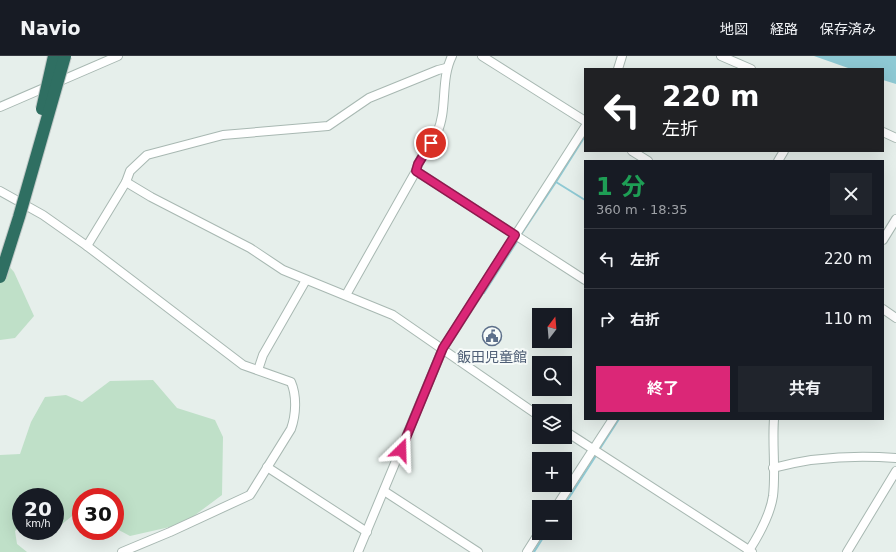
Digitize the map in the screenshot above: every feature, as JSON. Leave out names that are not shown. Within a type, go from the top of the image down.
[{"type":"highway","points":[[28,165],[54,56]]},
{"type":"highway","points":[[0,258],[59,56]]},
{"type":"highway","points":[[0,277],[21,210],[65,56]]},
{"type":"street","points":[[0,107],[118,56]]},
{"type":"street","points":[[346,295],[416,171],[418,164],[438,132],[441,122],[446,68],[452,56]]},
{"type":"street","points":[[482,56],[584,120]]},
{"type":"street","points":[[618,68],[622,56]]},
{"type":"street","points":[[721,56],[750,68]]},
{"type":"street","points":[[87,246],[126,182],[130,171],[147,155],[223,135],[328,126],[369,98],[446,68]]},
{"type":"street","points":[[358,552],[443,348],[584,129]]},
{"type":"street","points":[[884,132],[896,138]]},
{"type":"street","points":[[634,152],[646,160]]},
{"type":"street","points":[[416,171],[584,279]]},
{"type":"street","points":[[126,182],[250,248],[283,270],[393,314],[532,411]]},
{"type":"street","points":[[0,191],[43,215],[87,246],[243,365],[291,382],[295,390],[294,420],[291,429],[250,495],[170,532],[122,552]]},
{"type":"street","points":[[884,238],[896,220]]},
{"type":"street","points":[[258,370],[263,355],[306,280]]},
{"type":"street","points":[[884,310],[896,318]]},
{"type":"street","points":[[561,500],[612,420]]},
{"type":"street","points":[[572,436],[750,552],[768,514],[773,496],[772,438],[774,420]]},
{"type":"street","points":[[773,468],[799,461],[822,458],[896,458]]},
{"type":"street","points":[[267,467],[367,532]]},
{"type":"street","points":[[846,552],[896,471]]},
{"type":"street","points":[[384,491],[478,552]]},
{"type":"street","points":[[527,552],[535,540]]},
{"type":"green space","points":[[0,256],[14,272],[34,316],[15,338],[0,340]]},
{"type":"green space","points":[[153,380],[177,408],[215,420],[223,437],[222,495],[183,524],[130,536],[124,533],[124,488],[72,488],[72,516],[64,522],[64,488],[12,488],[12,540],[16,540],[17,544],[27,552],[0,552],[0,455],[20,454],[31,422],[45,397],[66,395],[82,402],[110,381]]},
{"type":"water","points":[[814,56],[896,56],[896,84],[884,80],[884,68],[848,68]]},
{"type":"waterway","points":[[584,138],[556,182],[584,199]]},
{"type":"waterway","points":[[520,236],[556,182]]},
{"type":"waterway","points":[[484,293],[518,240]]},
{"type":"waterway","points":[[599,450],[618,420]]},
{"type":"waterway","points":[[567,500],[597,454]]},
{"type":"waterway","points":[[534,552],[542,540]]},
{"type":"place","name":"飯田児童館","points":[[492,336]]},
{"type":"route","points":[[401,450],[443,348],[515,235],[416,171],[418,164],[431,143]]}]
